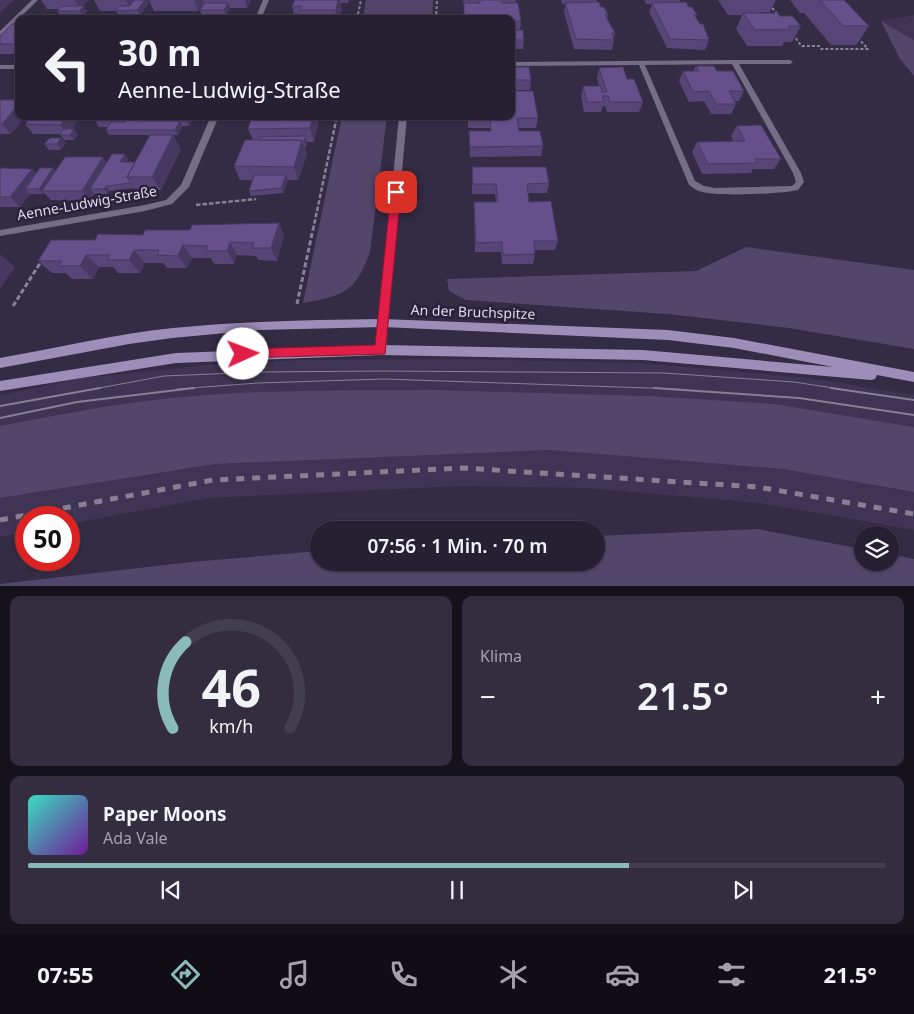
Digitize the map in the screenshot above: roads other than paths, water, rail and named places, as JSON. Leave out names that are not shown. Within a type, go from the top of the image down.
[{"type":"main road","name":"An der Bruchspitze","points":[[0,363],[172,333],[259,326],[384,324],[668,336],[734,343],[914,378]]},
{"type":"main road","name":"An der Bruchspitze","points":[[0,386],[176,358],[381,350],[643,355],[914,378]]},
{"type":"street","points":[[20,15],[35,0]]},
{"type":"street","points":[[260,15],[266,0]]},
{"type":"street","points":[[0,35],[15,20]]},
{"type":"street","points":[[641,63],[692,183],[702,190],[715,191],[784,190],[795,188],[800,182],[797,173],[734,62]]},
{"type":"street","points":[[515,64],[790,62]]},
{"type":"street","points":[[0,67],[15,67]]},
{"type":"street","name":"Aenne-Ludwig-Straße","points":[[0,233],[145,208],[169,202],[185,187],[213,120]]},
{"type":"street","points":[[381,350],[403,120]]},
{"type":"tram line","points":[[94,389],[164,376],[260,372],[381,371],[664,373],[794,382],[840,389]]},
{"type":"tram line","points":[[177,389],[258,383],[384,379],[659,388]]},
{"type":"tram line","points":[[0,406],[100,388]]},
{"type":"tram line","points":[[0,418],[77,402],[194,388]]},
{"type":"tram line","points":[[654,388],[659,388]]},
{"type":"tram line","points":[[659,388],[678,389]]},
{"type":"tram line","points":[[659,388],[799,398],[914,415]]},
{"type":"tram line","points":[[831,388],[914,400]]},
{"type":"railway","points":[[0,520],[213,480],[463,468],[758,487],[914,514]]}]
